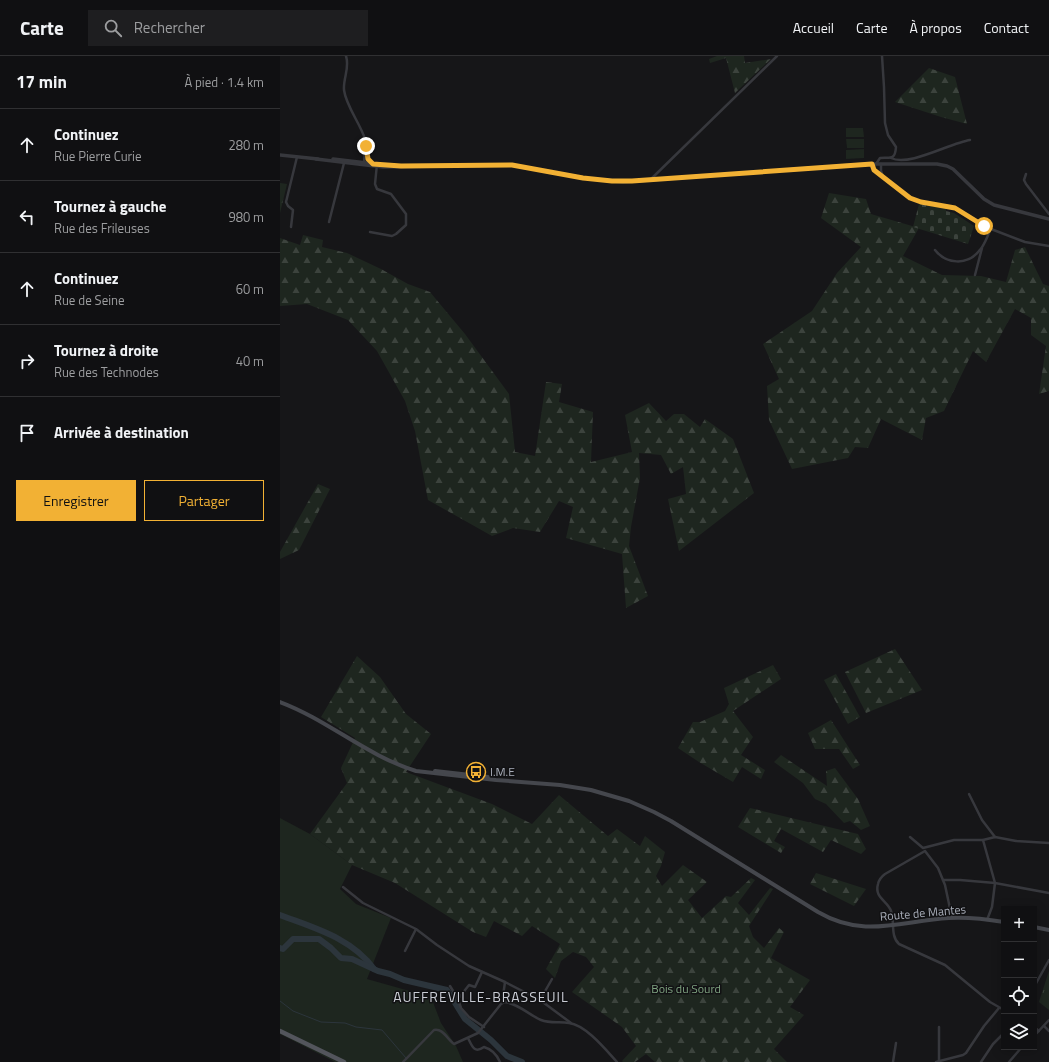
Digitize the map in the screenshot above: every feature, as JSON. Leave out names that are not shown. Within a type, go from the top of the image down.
[{"type":"main road","name":"Route de Mantes","points":[[280,702],[310,715],[388,761],[407,769],[570,786],[619,797],[649,809],[818,912],[843,924],[864,927],[952,918],[1001,922]]},
{"type":"main road","points":[[1037,928],[1049,930]]},
{"type":"main road","points":[[280,1031],[344,1062]]},
{"type":"street","points":[[346,56],[348,65],[344,85],[345,94],[365,139],[365,164]]},
{"type":"street","points":[[649,180],[777,56]]},
{"type":"street","points":[[882,56],[885,123],[888,135],[896,147],[895,153],[891,158]]},
{"type":"street","points":[[885,178],[878,164],[880,158],[891,158],[897,160],[925,156],[948,145],[970,140]]},
{"type":"street","points":[[280,155],[344,163],[375,165],[512,165],[612,181],[649,180],[798,168],[872,164],[933,164],[947,166],[956,171],[980,195],[994,205],[1049,219]]},
{"type":"street","points":[[350,161],[360,159],[366,155]]},
{"type":"street","points":[[366,155],[375,165]]},
{"type":"street","points":[[291,228],[293,210],[286,202],[297,157]]},
{"type":"street","points":[[316,159],[350,161],[365,164]]},
{"type":"street","points":[[329,222],[344,163]]},
{"type":"street","points":[[872,164],[874,170],[914,200],[955,208],[991,229],[1025,242],[1049,246]]},
{"type":"street","points":[[370,232],[392,236],[406,225],[407,220],[406,214],[391,194],[377,189],[375,184],[375,165]]},
{"type":"street","points":[[1026,174],[1024,180],[1026,184],[1049,214]]},
{"type":"street","points":[[975,275],[983,247],[991,229]]},
{"type":"street","points":[[935,250],[945,259],[956,262],[968,260],[983,247]]},
{"type":"street","points":[[969,794],[982,820],[995,837]]},
{"type":"street","points":[[910,837],[923,848],[938,868],[943,880],[952,918]]},
{"type":"street","points":[[923,848],[954,840],[983,840],[995,837],[1016,841],[1049,844]]},
{"type":"street","points":[[983,840],[995,883],[992,907],[987,920]]},
{"type":"street","points":[[925,851],[896,866],[881,876],[879,881],[877,887],[878,894],[892,912],[895,939],[899,944],[944,965],[999,1008],[984,1026],[966,1053],[937,1062],[939,1027]]},
{"type":"street","points":[[943,880],[995,883],[1049,893]]},
{"type":"street","points":[[343,887],[363,903],[416,929],[436,945],[469,966],[540,1000],[571,1023],[583,1029],[594,1038],[617,1062]]},
{"type":"street","points":[[405,952],[416,929]]},
{"type":"street","points":[[1037,982],[1049,960]]},
{"type":"street","points":[[458,998],[469,985],[475,987],[482,972]]},
{"type":"street","points":[[540,1000],[552,978]]},
{"type":"street","points":[[505,982],[503,996],[505,1002]]},
{"type":"street","points":[[450,986],[458,998],[461,1008],[469,1017],[483,1028]]},
{"type":"street","points":[[505,1002],[519,1007],[542,1020],[552,1023],[571,1023]]},
{"type":"street","points":[[404,1061],[434,1030],[437,1029],[441,1031],[454,1044],[478,1033],[505,1002]]},
{"type":"street","points":[[1039,1031],[1049,1020]]},
{"type":"street","points":[[1044,1026],[1049,1031]]},
{"type":"street","points":[[981,1062],[1001,1036]]},
{"type":"street","points":[[468,1038],[473,1049],[479,1050],[484,1047],[488,1048],[497,1056],[500,1062]]},
{"type":"street","points":[[893,1062],[896,1043]]},
{"type":"street","points":[[1009,1062],[1019,1050]]},
{"type":"green space","points":[[717,56],[744,56],[745,63],[771,59],[735,93],[726,58],[710,63],[709,59]]},
{"type":"green space","points":[[929,68],[955,77],[967,124],[895,102]]},
{"type":"green space","points":[[846,128],[863,128],[864,137],[846,137]]},
{"type":"green space","points":[[846,139],[864,139],[864,148],[847,148]]},
{"type":"green space","points":[[864,149],[864,158],[846,159],[846,150]]},
{"type":"green space","points":[[280,183],[287,184],[280,213]]},
{"type":"green space","points":[[829,193],[866,199],[871,214],[919,228],[903,256],[942,275],[981,276],[1006,282],[1015,250],[1025,247],[1043,284],[1049,286],[1049,391],[1039,394],[1046,346],[1031,335],[1031,318],[1015,309],[986,362],[973,351],[944,411],[926,418],[922,440],[881,419],[868,448],[855,447],[848,458],[792,469],[769,420],[767,386],[779,379],[763,344],[812,311],[837,273],[861,247],[821,218]]},
{"type":"green space","points":[[919,204],[946,208],[946,211],[954,213],[974,226],[968,244],[913,227]]},
{"type":"green space","points":[[303,235],[323,240],[322,247],[347,253],[408,284],[430,292],[465,334],[509,394],[515,452],[535,456],[546,382],[562,384],[559,402],[593,412],[591,462],[632,452],[625,415],[649,403],[666,421],[674,414],[684,414],[700,427],[705,419],[733,439],[754,493],[679,551],[668,499],[686,494],[683,467],[671,474],[661,455],[639,453],[640,478],[629,546],[648,596],[626,608],[622,554],[566,538],[573,507],[559,501],[540,532],[513,528],[492,536],[428,500],[415,431],[405,401],[377,351],[348,320],[307,304],[280,306],[280,238],[300,245]]},
{"type":"green space","points":[[318,484],[330,489],[299,550],[280,559],[280,552]]},
{"type":"green space","points":[[895,649],[922,690],[866,713],[845,672]]},
{"type":"green space","name":"Bois du Sourd","points":[[357,656],[380,677],[406,714],[431,734],[406,772],[492,804],[532,824],[559,795],[608,836],[617,829],[640,846],[645,836],[665,852],[656,876],[662,886],[683,865],[707,882],[688,900],[702,918],[726,896],[731,897],[751,878],[755,880],[738,903],[749,915],[770,888],[773,889],[749,926],[753,937],[764,948],[779,928],[784,932],[771,958],[810,980],[790,1007],[804,1015],[774,1049],[787,1062],[655,1062],[646,1054],[635,1062],[623,1062],[622,1061],[636,1046],[622,1027],[572,992],[594,967],[586,957],[573,952],[561,961],[555,978],[546,969],[560,944],[532,926],[522,936],[494,921],[486,937],[473,932],[395,883],[352,865],[310,834],[347,783],[341,768],[355,738],[321,717]]},
{"type":"green space","points":[[773,665],[781,679],[733,711],[753,737],[741,755],[765,770],[761,779],[742,767],[733,782],[678,748],[693,722],[700,722],[725,711],[729,704],[724,688]]},
{"type":"green space","points":[[836,674],[860,717],[848,724],[824,680]]},
{"type":"green space","points":[[831,720],[860,765],[853,769],[839,749],[815,749],[808,733]]},
{"type":"green space","points":[[781,755],[827,786],[826,771],[835,768],[858,799],[870,826],[861,830],[850,821],[844,823],[826,804],[815,799],[803,783],[774,762]]},
{"type":"green space","points":[[750,808],[858,834],[866,849],[861,854],[831,840],[823,852],[781,829],[774,841],[785,847],[781,853],[738,827]]},
{"type":"green space","points":[[280,818],[310,834],[352,865],[340,889],[356,904],[391,918],[367,979],[431,997],[441,1023],[456,1046],[463,1062],[335,1062],[280,1034]]},
{"type":"green space","points":[[816,873],[866,889],[854,906],[810,884]]},
{"type":"green space","points":[[1049,971],[1049,1010],[1039,1002]]},
{"type":"waterway","points":[[280,915],[332,935],[355,949],[374,969]]},
{"type":"waterway","points":[[280,948],[283,949],[293,939],[319,939],[341,958],[352,959],[378,971],[404,980],[447,990],[465,1019],[491,1040],[507,1056],[522,1062]]},
{"type":"waterway","points":[[280,1001],[293,1011],[321,1022],[345,1023],[356,1027],[382,1030],[406,1058]]},
{"type":"place","name":"I.M.E","points":[[476,772]]},
{"type":"district","name":"AUFFREVILLE-BRASSEUIL","points":[[481,997]]},
{"type":"route","points":[[366,146],[368,159],[373,164],[393,166],[512,165],[583,178],[623,182],[798,168],[872,164],[874,170],[910,198],[921,202],[955,208],[984,226]]}]
